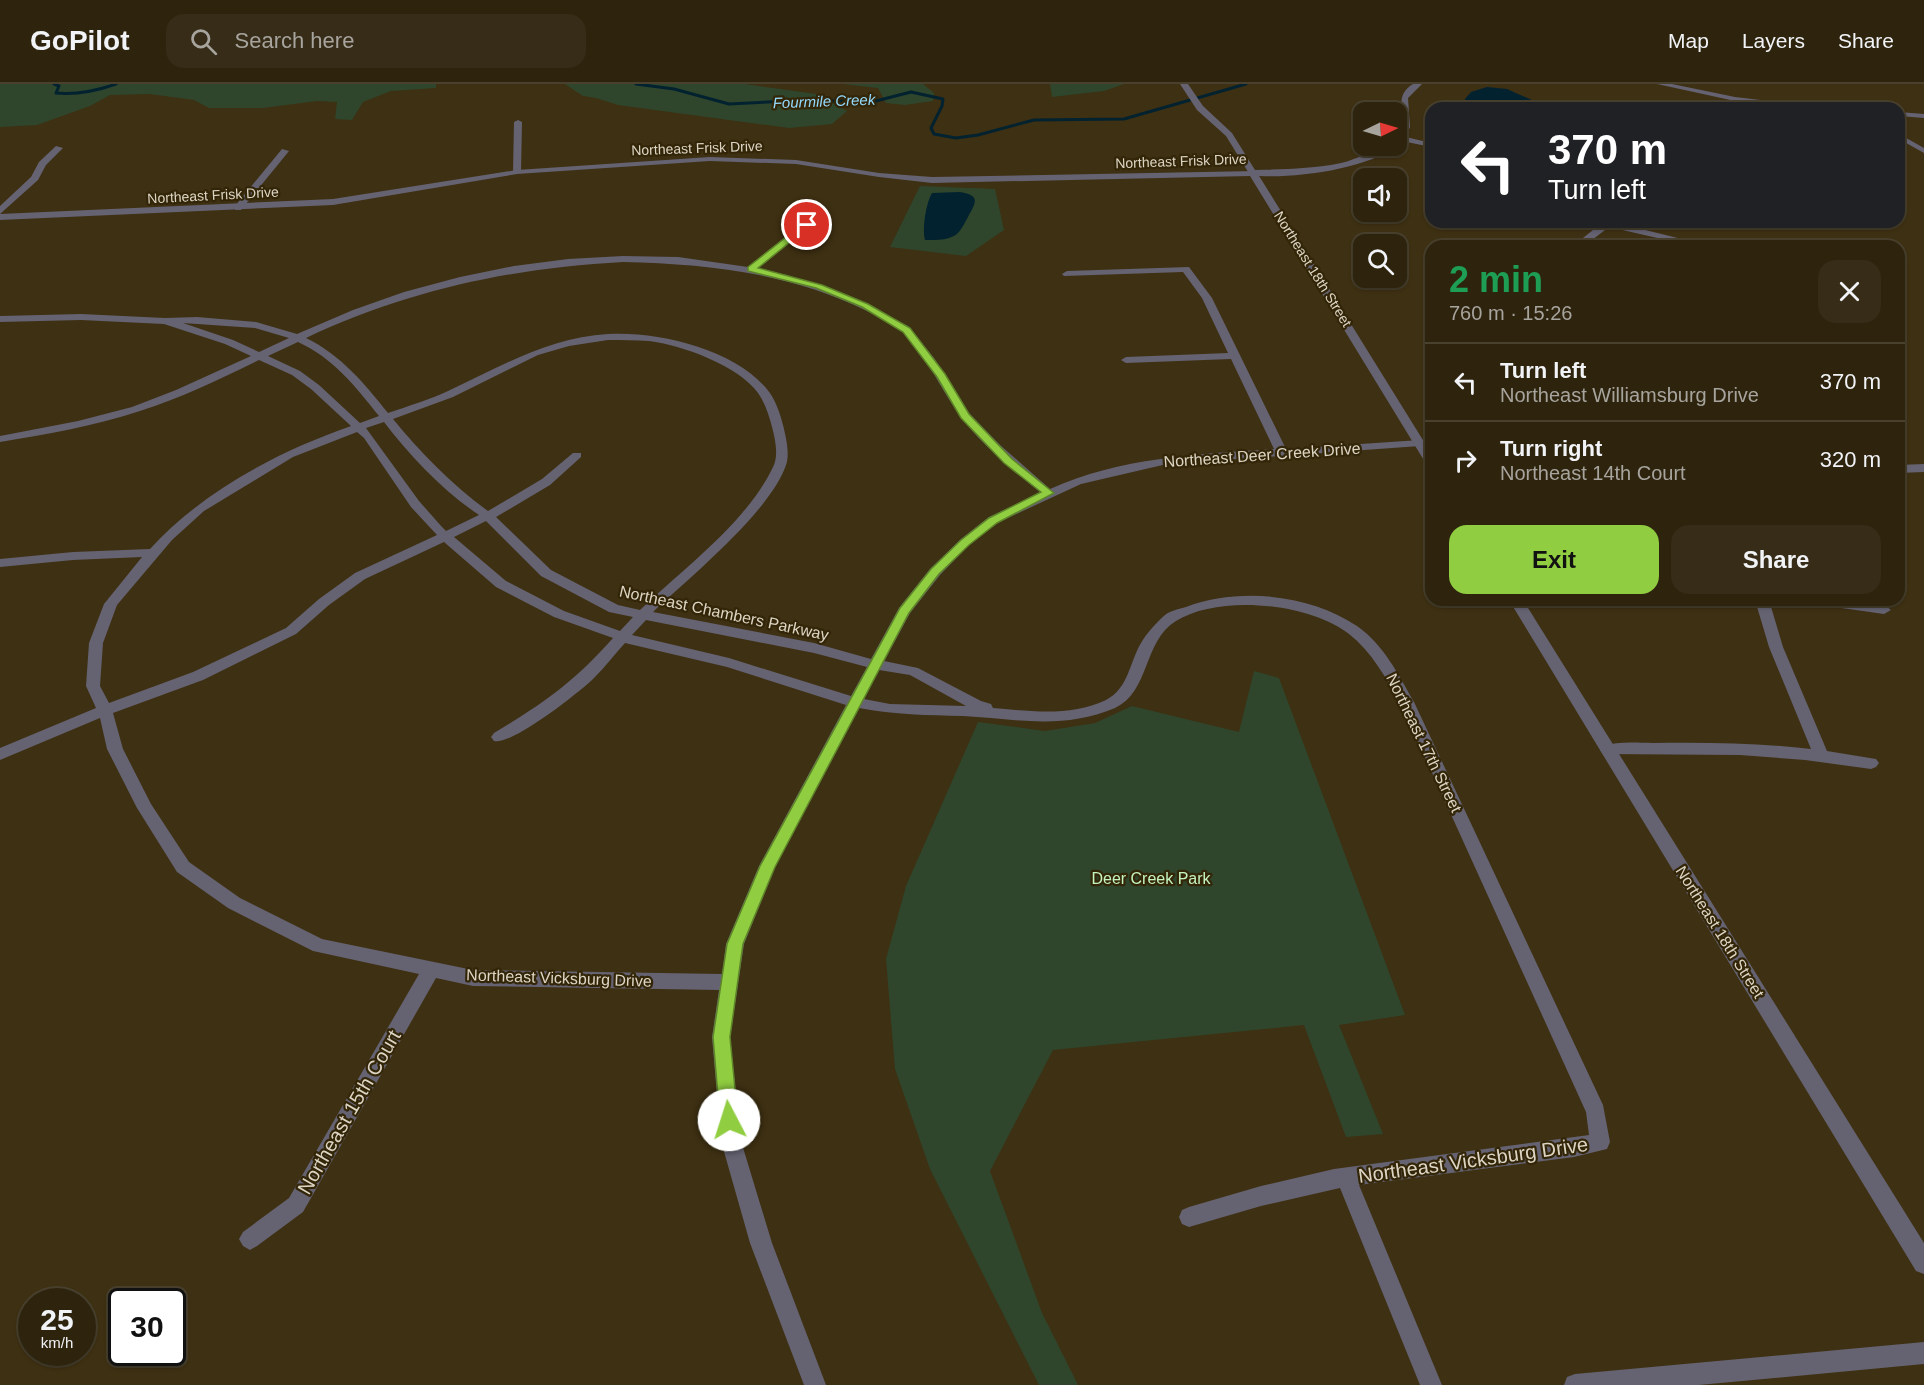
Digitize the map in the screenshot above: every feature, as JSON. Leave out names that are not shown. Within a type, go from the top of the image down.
[{"type":"street","points":[[1405,102],[1404,98],[1410,89],[1418,84]]},
{"type":"street","points":[[1661,84],[1728,102]]},
{"type":"street","name":"Northeast 18th Street","points":[[1185,85],[1200,108],[1229,135],[1425,452]]},
{"type":"street","points":[[1905,114],[1924,116]]},
{"type":"street","points":[[518,122],[518,172]]},
{"type":"street","points":[[1905,140],[1924,151]]},
{"type":"street","points":[[1407,141],[1425,144]]},
{"type":"street","points":[[0,211],[34,178],[42,164],[59,148]]},
{"type":"street","points":[[238,208],[285,151]]},
{"type":"street","name":"Northeast Frisk Drive","points":[[4,216],[238,208],[333,202],[518,172],[578,166],[747,159],[796,162],[879,175],[942,180],[1295,171],[1340,165],[1369,156]]},
{"type":"street","points":[[0,224],[4,216]]},
{"type":"street","points":[[751,269],[807,225],[825,219]]},
{"type":"street","points":[[1586,240],[1602,228]]},
{"type":"street","points":[[1630,228],[1680,240]]},
{"type":"street","points":[[0,439],[65,427],[151,404],[260,356],[296,337],[405,294],[461,279],[523,268],[583,261],[694,262],[751,269],[819,286],[865,306],[906,330],[941,376],[965,415],[1008,461],[1048,493]]},
{"type":"street","points":[[1068,273],[1186,269],[1207,298],[1281,451]]},
{"type":"street","name":"Northeast Chambers Parkway","points":[[0,319],[81,317],[233,322],[277,330],[296,337],[318,347],[351,374],[385,419],[466,501],[488,516],[546,573],[614,609],[814,648],[877,665]]},
{"type":"street","name":"Northeast Chambers Parkway","points":[[165,321],[217,337],[296,373],[315,387],[359,428],[388,464],[415,504],[445,536],[501,584],[559,614],[623,637],[729,663],[855,702]]},
{"type":"street","name":"Northeast Vicksburg Drive","points":[[499,737],[549,706],[580,682],[643,614],[735,528],[767,489],[781,464],[781,438],[774,412],[762,390],[724,360],[688,347],[650,338],[608,338],[568,343],[534,353],[449,395],[289,455],[200,508],[153,554],[111,604],[96,643],[93,686],[105,710],[120,759],[145,808],[183,867],[234,903],[319,946],[473,978],[729,982]]},
{"type":"street","points":[[1126,360],[1234,356]]},
{"type":"street","name":"Northeast Deer Creek Drive","points":[[815,1385],[761,1243],[731,1141],[721,1037],[735,944],[767,866],[904,611],[935,572],[965,542],[993,520],[1077,481],[1167,460],[1420,443]]},
{"type":"street","points":[[0,754],[105,710],[198,676],[291,631],[324,602],[360,576],[488,516],[546,482],[577,455]]},
{"type":"street","points":[[1905,469],[1924,468]]},
{"type":"street","points":[[0,563],[73,556],[153,554]]},
{"type":"street","name":"Northeast 17th Street","points":[[855,702],[890,710],[1000,713],[1036,717],[1077,715],[1112,703],[1129,689],[1147,645],[1170,618],[1199,607],[1234,601],[1282,603],[1323,613],[1353,630],[1381,657],[1407,702],[1596,1112],[1600,1142]]},
{"type":"street","name":"Northeast 18th Street","points":[[1520,606],[1924,1263]]},
{"type":"street","points":[[1764,606],[1792,690],[1821,755]]},
{"type":"street","points":[[1856,606],[1884,610]]},
{"type":"street","name":"Northeast 17th Street","points":[[877,665],[913,671],[952,690],[976,705],[1000,713]]},
{"type":"street","points":[[1608,750],[1720,747],[1821,755],[1871,764]]},
{"type":"street","name":"Northeast 15th Court","points":[[250,1239],[296,1205],[431,970]]},
{"type":"street","name":"Northeast Vicksburg Drive","points":[[1189,1216],[1280,1189],[1346,1177],[1579,1147],[1600,1142]]},
{"type":"street","points":[[1346,1177],[1431,1385]]},
{"type":"street","points":[[1575,1385],[1924,1353]]},
{"type":"green space","points":[[0,84],[436,84],[436,88],[391,91],[363,102],[352,120],[335,119],[337,102],[317,101],[263,108],[209,108],[194,100],[150,94],[110,95],[90,106],[37,125],[0,127]]},
{"type":"green space","points":[[565,84],[745,84],[816,94],[847,111],[832,124],[789,128],[618,105],[583,96]]},
{"type":"green space","points":[[843,84],[923,84],[934,93],[933,101],[905,105],[886,103],[878,88]]},
{"type":"green space","points":[[1050,84],[1124,84],[1104,91],[1052,97]]},
{"type":"green space","points":[[920,186],[995,189],[1004,230],[966,256],[890,247]]},
{"type":"green space","name":"Deer Creek Park","points":[[1254,671],[1279,678],[1405,1015],[1339,1025],[1383,1134],[1346,1137],[1304,1025],[1053,1050],[990,1171],[1042,1313],[1078,1385],[1039,1385],[930,1169],[895,1069],[886,959],[906,886],[978,722],[1045,731],[1095,723],[1132,706],[1239,732]]},
{"type":"water","points":[[1487,87],[1507,89],[1539,102],[1466,102],[1465,99],[1471,92]]},
{"type":"water","points":[[959,192],[971,195],[975,200],[961,230],[947,239],[925,240],[925,216],[932,193]]},
{"type":"waterway","name":"Fourmile Creek","points":[[54,84],[59,86],[56,93],[86,92],[116,84]]},
{"type":"waterway","name":"Fourmile Creek","points":[[636,84],[674,89],[729,104],[810,100],[872,102],[911,92],[943,99],[931,128],[934,134],[956,138],[978,135],[1034,120],[1124,119],[1246,84]]},
{"type":"route","points":[[729,1120],[721,1037],[735,944],[767,866],[904,611],[935,572],[965,542],[993,520],[1048,493],[1008,461],[965,415],[941,376],[906,330],[865,306],[819,286],[751,269],[807,225]]}]
